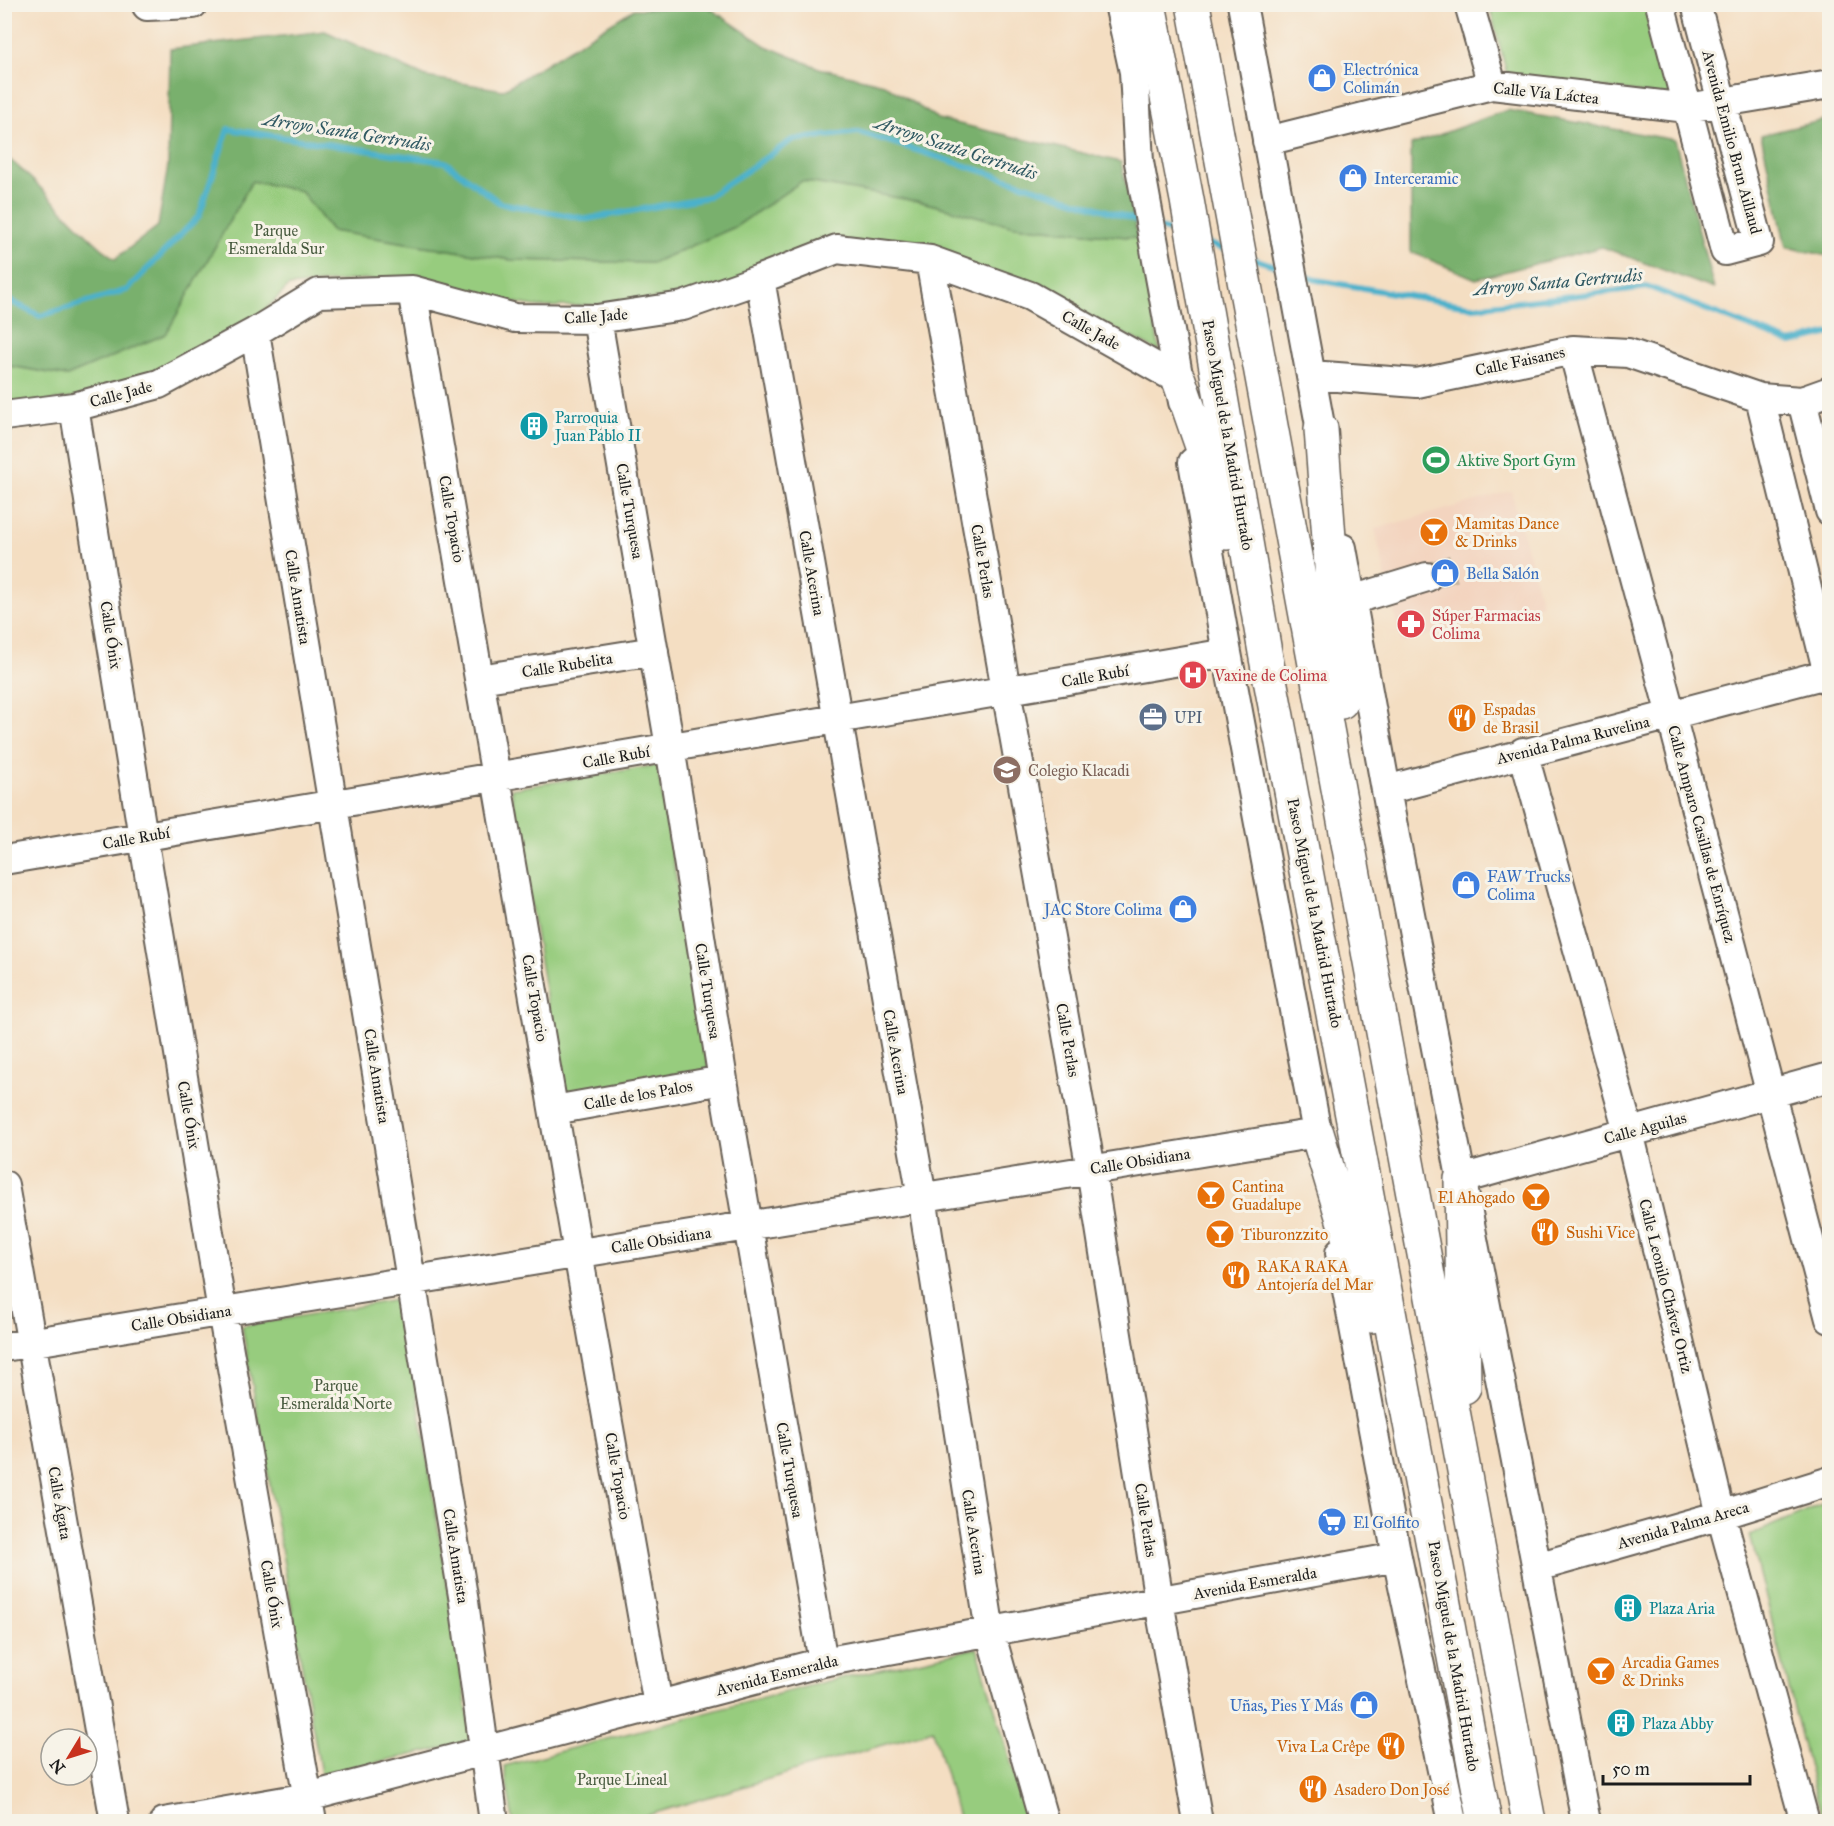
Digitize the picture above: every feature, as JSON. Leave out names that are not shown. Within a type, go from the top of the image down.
[{"type":"highway","name":"Paseo Miguel de la Madrid Hurtado","points":[[1149,4],[1201,277],[1266,657],[1485,1821]]},
{"type":"highway","points":[[1193,4],[1529,1821]]},
{"type":"highway","points":[[1179,380],[1206,458],[1226,535],[1266,657]]},
{"type":"highway","points":[[1321,429],[1335,640],[1346,751],[1352,871]]},
{"type":"highway","points":[[1317,1132],[1423,1487]]},
{"type":"highway","points":[[1461,1179],[1465,1479]]},
{"type":"street","points":[[147,6],[193,4]]},
{"type":"street","points":[[1119,4],[1134,72],[1139,162],[1227,653],[1397,1557],[1453,1821]]},
{"type":"street","points":[[1242,4],[1386,790],[1586,1821]]},
{"type":"street","points":[[1469,4],[1492,85]]},
{"type":"street","name":"Avenida Emilio Brun Aillaud","points":[[1660,4],[1725,251],[1760,242],[1696,4]]},
{"type":"street","name":"Calle Vía Láctea","points":[[1268,141],[1492,85],[1687,108],[1830,84]]},
{"type":"street","name":"Calle Jade","points":[[4,416],[74,407],[159,384],[255,332],[319,293],[412,290],[515,318],[597,319],[683,306],[837,249],[930,260],[1030,296],[1179,380]]},
{"type":"street","name":"Calle Perlas","points":[[930,260],[1091,1170],[1159,1601],[1198,1821]]},
{"type":"street","name":"Calle Acerina","points":[[760,279],[922,1197],[990,1632],[1044,1821]]},
{"type":"street","name":"Calle Topacio","points":[[412,290],[658,1705]]},
{"type":"street","name":"Calle Turquesa","points":[[597,319],[670,747],[723,1080],[823,1662]]},
{"type":"street","name":"Calle Amatista","points":[[255,332],[464,1602],[494,1821]]},
{"type":"street","name":"Calle Faisanes","points":[[1311,375],[1417,383],[1573,350],[1628,353],[1760,398],[1802,400],[1830,391]]},
{"type":"street","name":"Calle Amparo Casillas de Enríquez","points":[[1573,350],[1830,1318]]},
{"type":"street","points":[[1760,398],[1829,676]]},
{"type":"street","points":[[1802,400],[1830,511]]},
{"type":"street","name":"Calle Ónix","points":[[74,407],[222,1311],[310,1809]]},
{"type":"street","points":[[1352,600],[1426,577]]},
{"type":"street","name":"Calle Rubelita","points":[[480,679],[654,651]]},
{"type":"street","name":"Calle Rubí","points":[[4,860],[1227,653]]},
{"type":"street","name":"Avenida Palma Ruvelina","points":[[1386,790],[1523,752],[1829,676]]},
{"type":"street","name":"Calle Leonilo Chávez Ortiz","points":[[1523,752],[1629,1132],[1721,1515],[1805,1821]]},
{"type":"street","name":"Calle Aguilas","points":[[1461,1179],[1830,1077]]},
{"type":"street","name":"Calle de los Palos","points":[[554,1110],[723,1080]]},
{"type":"street","name":"Calle Obsidiana","points":[[18,1345],[1317,1132]]},
{"type":"street","name":"Calle Ágata","points":[[4,1185],[18,1345],[115,1821]]},
{"type":"street","name":"Avenida Palma Areca","points":[[1537,1567],[1721,1515],[1830,1481]]},
{"type":"street","name":"Avenida Esmeralda","points":[[164,1821],[310,1809],[483,1751],[823,1662],[1397,1557]]},
{"type":"shaded area","points":[[1511,491],[1542,604],[1401,643],[1375,529]]},
{"type":"green space","points":[[1489,5],[1649,5],[1676,98],[1507,74]]},
{"type":"green space","points":[[708,7],[766,46],[819,68],[884,84],[938,119],[1121,162],[1138,238],[1015,226],[922,202],[802,181],[735,227],[652,263],[512,260],[332,231],[301,191],[252,181],[166,334],[67,376],[5,365],[5,156],[115,259],[158,226],[168,165],[170,49],[325,31],[426,77],[503,90],[634,9]]},
{"type":"green space","points":[[1507,110],[1675,140],[1714,289],[1602,247],[1476,279],[1411,252],[1411,145]]},
{"type":"green space","points":[[1830,119],[1829,256],[1786,247],[1761,135]]},
{"type":"green space","name":"Parque Esmeralda Sur","points":[[252,181],[301,191],[332,231],[512,260],[652,263],[735,227],[802,181],[922,202],[1015,226],[1138,238],[1160,352],[1077,310],[915,245],[665,298],[596,305],[541,307],[364,279],[289,286],[261,314],[153,374],[73,398],[5,407],[4,365],[67,376],[166,334]]},
{"type":"green space","points":[[657,765],[709,1072],[563,1096],[511,789]]},
{"type":"green space","name":"Parque Esmeralda Norte","points":[[402,1299],[472,1742],[321,1774],[242,1326]]},
{"type":"green space","points":[[1829,1501],[1830,1821],[1823,1822],[1750,1535]]},
{"type":"green space","name":"Parque Lineal","points":[[977,1648],[1028,1821],[959,1821],[933,1730],[628,1821],[513,1821],[504,1766],[828,1681]]},
{"type":"waterway","name":"Arroyo Santa Gertrudis","points":[[4,298],[40,316],[127,290],[199,216],[228,129],[445,162],[500,203],[587,219],[708,197],[792,140],[859,132],[1142,222]]},
{"type":"waterway","name":"Arroyo Santa Gertrudis","points":[[1160,228],[1182,235]]},
{"type":"waterway","name":"Arroyo Santa Gertrudis","points":[[1206,243],[1227,250]]},
{"type":"waterway","name":"Arroyo Santa Gertrudis","points":[[1251,258],[1282,268]]},
{"type":"waterway","name":"Arroyo Santa Gertrudis","points":[[1300,275],[1317,280],[1474,307],[1649,287],[1791,343],[1830,333]]},
{"type":"tunnel","points":[[1427,577],[1460,566]]},
{"type":"place","name":"Electrónica Colimán","points":[[1322,78]]},
{"type":"place","name":"Interceramic","points":[[1353,178]]},
{"type":"place","name":"Parroquia Juan Pablo II","points":[[534,426]]},
{"type":"place","name":"Aktive Sport Gym","points":[[1436,460]]},
{"type":"place","name":"Mamitas Dance & Drinks","points":[[1434,532]]},
{"type":"place","name":"Bella Salón","points":[[1445,573]]},
{"type":"place","name":"Súper Farmacias Colima","points":[[1411,624]]},
{"type":"place","name":"Vaxine de Colima","points":[[1193,675]]},
{"type":"place","name":"UPI","points":[[1153,717]]},
{"type":"place","name":"Espadas de Brasil","points":[[1462,718]]},
{"type":"place","name":"Colegio Klacadi","points":[[1007,770]]},
{"type":"place","name":"FAW Trucks Colima","points":[[1466,885]]},
{"type":"place","name":"JAC Store Colima","points":[[1183,909]]},
{"type":"place","name":"Cantina Guadalupe","points":[[1211,1195]]},
{"type":"place","name":"El Ahogado","points":[[1536,1197]]},
{"type":"place","name":"Sushi Vice","points":[[1545,1232]]},
{"type":"place","name":"Tiburonzzito","points":[[1220,1234]]},
{"type":"place","name":"RAKA RAKA Antojería del Mar","points":[[1236,1275]]},
{"type":"place","name":"El Golfito","points":[[1332,1522]]},
{"type":"place","name":"Plaza Aria","points":[[1628,1608]]},
{"type":"place","name":"Arcadia Games & Drinks","points":[[1601,1671]]},
{"type":"place","name":"Uñas, Pies Y Más","points":[[1364,1705]]},
{"type":"place","name":"Plaza Abby","points":[[1621,1723]]},
{"type":"place","name":"Viva La Crêpe","points":[[1391,1746]]},
{"type":"place","name":"Asadero Don José","points":[[1313,1789]]}]
